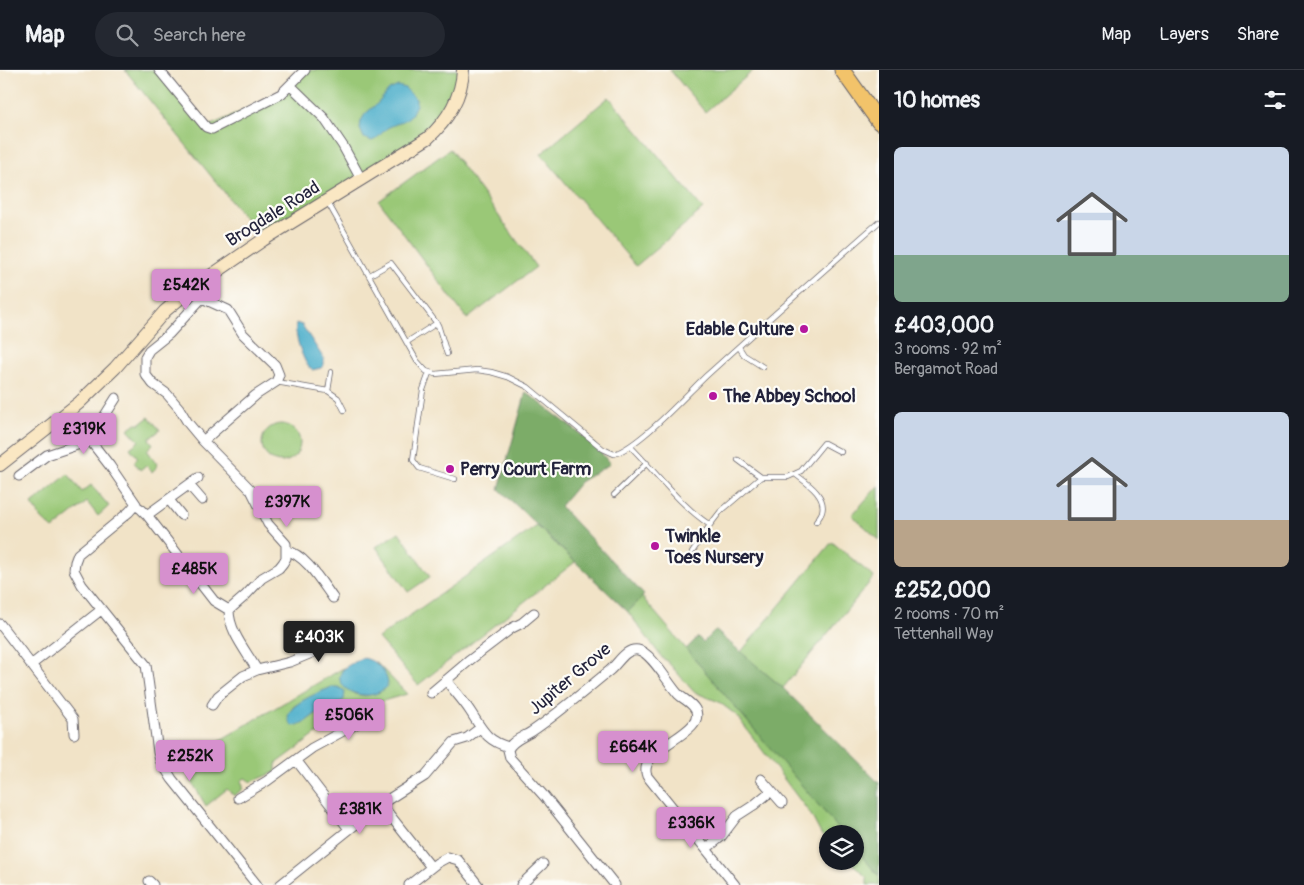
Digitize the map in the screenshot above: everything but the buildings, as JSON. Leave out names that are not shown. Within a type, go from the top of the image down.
[{"type":"main road","points":[[842,70],[879,122]]},
{"type":"street","points":[[159,70],[206,127],[212,129],[276,98],[305,70]]},
{"type":"street","name":"Brogdale Road","points":[[0,465],[68,412],[115,368],[172,304],[251,248],[327,202],[418,144],[438,129],[454,105],[463,70]]},
{"type":"street","points":[[290,86],[324,118],[361,179]]},
{"type":"street","points":[[203,441],[256,395],[276,382],[279,375],[275,365],[244,336],[228,310],[204,299],[200,300],[169,334],[149,350],[145,357],[144,374],[173,401],[203,441],[251,490],[268,524],[286,544],[287,551],[284,563],[262,578],[229,610],[229,618],[233,629],[257,670]]},
{"type":"street","points":[[19,476],[47,455],[77,445],[88,438],[97,428],[116,398]]},
{"type":"street","points":[[68,412],[132,497],[136,506],[147,515],[214,601],[229,610]]},
{"type":"street","points":[[147,515],[198,478]]},
{"type":"street","points":[[189,485],[202,500]]},
{"type":"street","points":[[169,500],[181,515]]},
{"type":"street","points":[[136,506],[81,551],[74,562],[74,570],[101,610],[146,665],[160,760],[172,779],[257,885]]},
{"type":"street","points":[[287,551],[302,558],[333,598]]},
{"type":"street","points":[[31,665],[101,610]]},
{"type":"street","points":[[431,693],[510,629],[521,624],[534,613]]},
{"type":"street","points":[[0,624],[73,719],[74,734]]},
{"type":"street","points":[[212,705],[218,696],[243,676],[257,670],[290,662],[338,642]]},
{"type":"street","name":"Jupiter Grove","points":[[509,747],[614,668],[625,653],[637,650],[645,652],[678,694],[694,707],[696,713],[695,722],[691,727],[650,759],[646,765],[645,772],[735,885]]},
{"type":"street","points":[[446,680],[471,712],[480,728],[495,741],[509,747],[508,754],[510,758],[544,796],[615,885]]},
{"type":"street","points":[[238,798],[267,781],[321,743],[367,718]]},
{"type":"street","points":[[280,885],[382,804],[425,776],[454,742],[467,738],[480,728]]},
{"type":"street","points":[[296,760],[349,829]]},
{"type":"street","points":[[761,779],[782,803]]},
{"type":"street","points":[[706,850],[721,837],[737,816],[754,806],[771,791]]},
{"type":"street","points":[[382,804],[431,867]]},
{"type":"street","points":[[409,885],[444,858],[453,858],[462,864],[478,885]]},
{"type":"street","points":[[521,885],[543,864]]},
{"type":"lane","points":[[327,202],[417,361],[429,372],[440,374],[477,370],[508,377],[528,387],[603,449],[614,454],[624,451],[652,428],[879,222]]},
{"type":"lane","points":[[370,275],[391,263],[436,323],[447,354]]},
{"type":"lane","points":[[407,342],[436,323]]},
{"type":"lane","points":[[739,348],[744,354],[763,367]]},
{"type":"lane","points":[[328,391],[331,372]]},
{"type":"lane","points":[[429,372],[423,390],[413,460],[419,468],[455,479]]},
{"type":"lane","points":[[276,382],[328,391],[338,398],[344,410]]},
{"type":"lane","points":[[738,460],[761,477],[788,477],[801,471],[824,442],[841,452]]},
{"type":"lane","points":[[630,446],[677,498],[696,516],[710,525]]},
{"type":"lane","points":[[614,495],[647,463]]},
{"type":"lane","points":[[795,474],[816,491],[822,500],[823,510],[816,522]]},
{"type":"lane","points":[[692,552],[720,512],[761,477]]},
{"type":"green space","points":[[125,70],[159,70],[206,127],[276,97],[305,70],[463,70],[442,124],[263,240]]},
{"type":"green space","points":[[670,70],[754,70],[705,112]]},
{"type":"green space","points":[[609,97],[703,209],[636,266],[541,154]]},
{"type":"green space","points":[[450,149],[536,267],[467,319],[379,201]]},
{"type":"green space","points":[[526,392],[596,446],[610,464],[580,482],[560,506],[644,595],[628,612],[499,489]]},
{"type":"green space","points":[[149,417],[160,430],[149,439],[153,444],[147,450],[157,464],[152,472],[146,465],[140,470],[134,462],[138,458],[130,448],[139,441],[128,429]]},
{"type":"green space","points":[[281,424],[294,430],[300,443],[294,456],[281,462],[268,456],[262,443],[268,430]]},
{"type":"green space","points":[[68,474],[82,492],[91,485],[109,506],[98,516],[87,502],[53,529],[42,519],[32,504]]},
{"type":"green space","points":[[879,485],[879,540],[852,515]]},
{"type":"green space","points":[[537,526],[575,562],[418,685],[378,638]]},
{"type":"green space","points":[[399,532],[430,577],[408,592],[376,547]]},
{"type":"green space","points":[[832,542],[874,577],[783,688],[740,653]]},
{"type":"green space","points":[[642,597],[836,825],[819,825],[819,830],[811,815],[736,715],[719,702],[694,692],[666,660],[663,659],[628,612]]},
{"type":"green space","points":[[715,630],[783,688],[879,783],[879,876],[864,858],[864,825],[835,825],[686,649],[698,637],[703,642]]},
{"type":"green space","points":[[375,661],[407,694],[362,707],[363,714],[352,719],[349,714],[338,718],[337,723],[332,728],[326,727],[276,764],[276,772],[251,782],[245,778],[241,781],[243,789],[234,796],[227,789],[206,806],[181,763],[345,667],[342,670],[354,694],[366,696],[380,692],[382,670]],"holes":[[[332,687],[335,704],[317,713],[302,724],[289,713],[294,706]]]},
{"type":"green space","points":[[864,858],[879,876],[879,885],[867,885],[867,878],[859,870],[864,870]]},
{"type":"water","points":[[398,86],[405,88],[416,99],[416,105],[411,115],[405,120],[387,128],[372,141],[364,138],[360,129],[361,121],[365,114],[389,90]]},
{"type":"water","points":[[296,323],[302,325],[324,359],[324,365],[321,368],[312,370],[306,362],[298,341]]},
{"type":"water","points":[[362,658],[376,663],[383,670],[388,684],[381,691],[364,695],[347,690],[342,684],[340,678],[342,671]]},
{"type":"water","points":[[332,687],[338,687],[345,691],[344,700],[317,713],[302,724],[293,726],[288,720],[289,713],[293,708],[309,697]]},
{"type":"place","name":"Edable Culture","points":[[804,329]]},
{"type":"place","name":"The Abbey School","points":[[713,396]]},
{"type":"place","name":"Perry Court Farm","points":[[450,469]]},
{"type":"place","name":"Twinkle Toes Nursery","points":[[655,546]]}]
